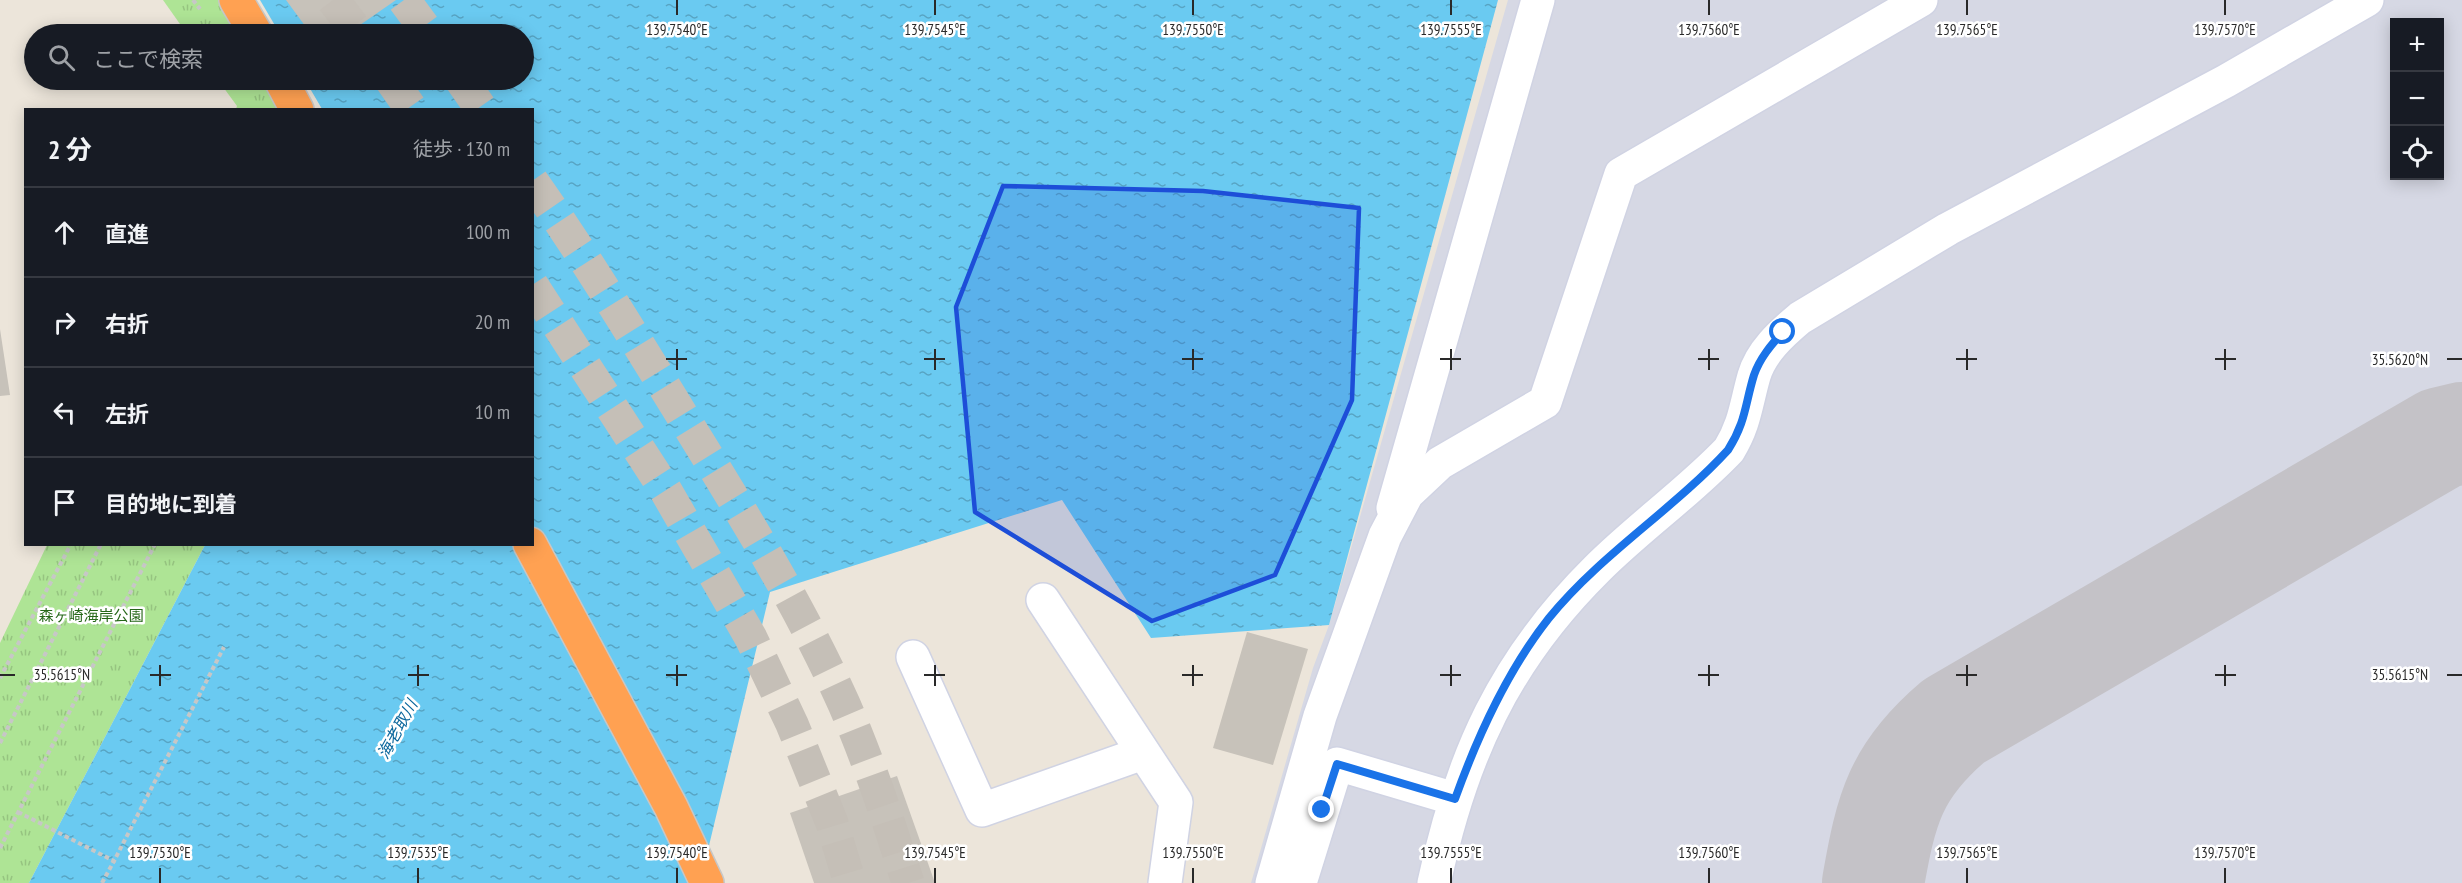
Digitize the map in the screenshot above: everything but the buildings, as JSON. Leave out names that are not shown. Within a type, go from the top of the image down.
[{"type":"highway","points":[[236,0],[250,24]]},
{"type":"highway","points":[[286,90],[296,108]]},
{"type":"highway","points":[[531,546],[671,807],[707,883]]},
{"type":"lane","points":[[1272,883],[1320,716],[1385,536],[1538,0]]},
{"type":"lane","points":[[1385,536],[1407,494],[1440,463],[1545,402],[1621,174],[1921,0]]},
{"type":"lane","points":[[1434,883],[1455,799],[1474,744],[1506,685],[1549,618],[1598,568],[1728,450],[1743,425],[1758,366],[1783,332],[1800,318],[1948,229],[2226,81],[2367,0]]},
{"type":"lane","points":[[1042,600],[1176,802],[1165,883]]},
{"type":"lane","points":[[913,657],[982,810],[1143,753]]},
{"type":"lane","points":[[1300,883],[1337,764],[1455,799]]},
{"type":"path","points":[[0,678],[70,546]]},
{"type":"path","points":[[0,743],[100,546]]},
{"type":"path","points":[[0,848],[154,546]]},
{"type":"path","points":[[102,883],[224,647]]},
{"type":"path","points":[[18,812],[114,861]]},
{"type":"highlighted area","points":[[1003,186],[1203,191],[1359,208],[1352,400],[1275,575],[1152,621],[975,512],[956,307]]},
{"type":"shaded area","points":[[1508,0],[2462,0],[2462,883],[1251,883],[1313,668],[1329,625]]},
{"type":"green space","points":[[163,0],[218,0],[236,24],[180,24]]},
{"type":"green space","points":[[225,90],[279,90],[287,108],[236,108]]},
{"type":"green space","name":"森ヶ崎海岸公園","points":[[47,546],[204,546],[29,883],[0,883],[0,643]]},
{"type":"water","name":"海老取川","points":[[260,0],[1498,0],[1329,625],[1151,638],[1062,500],[770,592],[700,883],[29,883],[204,546],[534,546],[534,108],[321,108],[311,90],[534,90],[534,24],[274,24]]},
{"type":"taxiway","points":[[1873,883],[1883,834],[1896,793],[1918,757],[1954,721],[2441,438],[2462,433]]},
{"type":"tunnel","points":[[333,0],[351,24]]},
{"type":"tunnel","points":[[404,0],[422,24]]},
{"type":"tunnel","points":[[398,90],[411,108]]},
{"type":"tunnel","points":[[468,90],[481,108]]},
{"type":"tunnel","points":[[534,184],[604,289],[785,587],[844,704],[878,792],[908,883]]},
{"type":"tunnel","points":[[534,288],[666,491],[751,638],[792,724],[832,823],[850,883]]},
{"type":"route","points":[[1322,810],[1337,764],[1455,799],[1474,744],[1506,685],[1549,618],[1598,568],[1714,466],[1728,450],[1743,425],[1754,375],[1762,358],[1783,332]]}]
